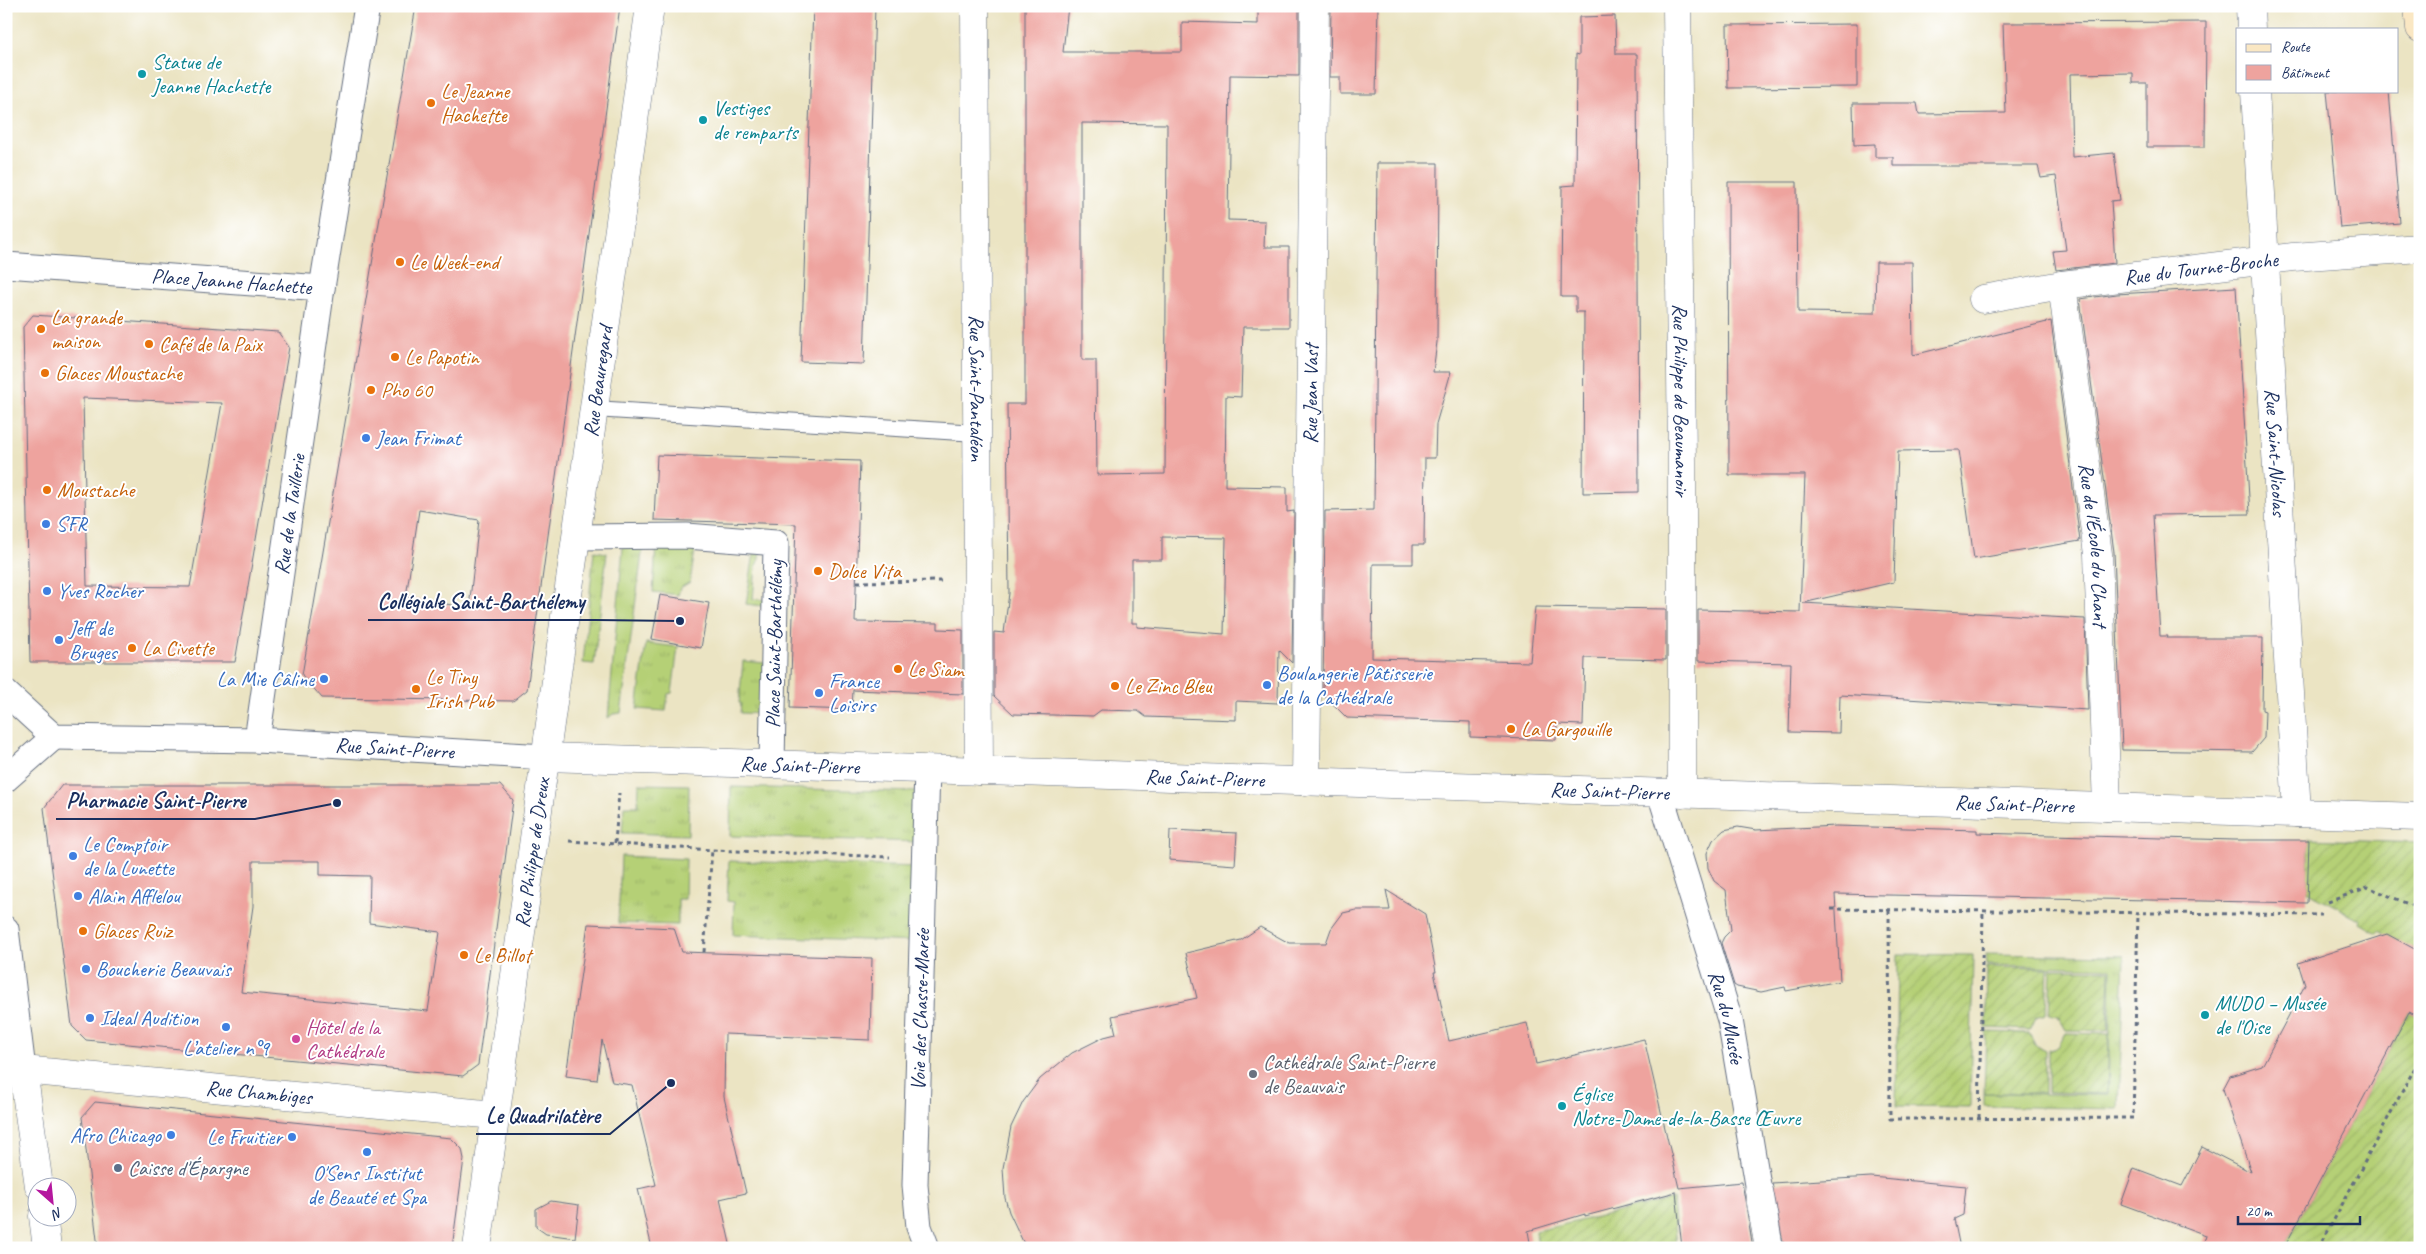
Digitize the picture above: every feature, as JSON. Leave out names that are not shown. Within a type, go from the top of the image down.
[{"type":"main road","points":[[2418,6],[2420,28]]},
{"type":"street","name":"Place Jeanne Hachette","points":[[6,265],[322,288],[367,6]]},
{"type":"street","name":"Rue Beauregard","points":[[546,756],[650,6]]},
{"type":"street","name":"Rue Saint-Pantaléon","points":[[975,6],[979,771]]},
{"type":"street","name":"Rue Jean Vast","points":[[1306,782],[1315,6]]},
{"type":"street","name":"Rue Philippe de Beaumanoir","points":[[1671,794],[1682,461],[1677,6]]},
{"type":"street","points":[[2250,6],[2251,28]]},
{"type":"street","name":"Rue Saint-Nicolas","points":[[2255,92],[2297,814]]},
{"type":"street","name":"Rue du Tourne-Broche","points":[[1983,299],[2062,285],[2266,260],[2420,248]]},
{"type":"street","name":"Rue de l'École du Chant","points":[[2062,285],[2098,554],[2107,807]]},
{"type":"street","name":"Rue de la Taillerie","points":[[257,740],[322,288]]},
{"type":"street","name":"Place Saint-Barthélémy","points":[[577,537],[687,536],[776,543],[772,765]]},
{"type":"street","points":[[6,693],[54,737],[6,779]]},
{"type":"street","name":"Rue Saint-Pierre","points":[[54,737],[257,740],[546,756],[772,765],[2420,817]]},
{"type":"street","name":"Rue Philippe de Dreux","points":[[477,1248],[532,838],[546,756]]},
{"type":"street","name":"Voie des Chasse-Marée","points":[[927,769],[915,1185],[919,1227],[927,1248]]},
{"type":"street","name":"Rue du Musée","points":[[1671,794],[1730,1020],[1769,1248]]},
{"type":"street","points":[[6,929],[15,1070],[37,1176]]},
{"type":"street","name":"Rue Chambiges","points":[[15,1070],[495,1115]]},
{"type":"street","points":[[44,1226],[47,1248]]},
{"type":"lane","points":[[594,408],[977,433]]},
{"type":"path","points":[[857,582],[978,580]]},
{"type":"path","points":[[532,838],[712,850],[925,858]]},
{"type":"path","points":[[704,952],[712,850]]},
{"type":"path","points":[[2328,902],[2368,887],[2420,909]]},
{"type":"path","points":[[1832,909],[2322,915]]},
{"type":"path","points":[[1888,910],[1890,1119],[2134,1118],[2138,913]]},
{"type":"path","points":[[1979,1118],[1983,911]]},
{"type":"path","points":[[2320,1248],[2420,1058]]},
{"type":"green space","points":[[656,545],[693,545],[693,550],[695,550],[690,582],[680,588],[678,595],[653,592]]},
{"type":"green space","points":[[643,546],[621,713],[613,714],[608,718],[623,547]]},
{"type":"green space","points":[[594,551],[607,553],[594,664],[583,663]]},
{"type":"green space","points":[[754,553],[760,553],[758,564],[756,565],[753,599],[770,600],[770,607],[746,604]]},
{"type":"green space","points":[[646,643],[678,647],[672,693],[668,694],[666,711],[637,709]]},
{"type":"green space","points":[[743,661],[765,663],[764,714],[740,713],[741,703],[739,703]]},
{"type":"green space","points":[[639,784],[689,785],[688,835],[622,833],[624,806],[638,806]]},
{"type":"green space","points":[[731,787],[919,792],[919,842],[730,836]]},
{"type":"green space","points":[[2309,839],[2420,843],[2420,951],[2411,947],[2409,950],[2399,941],[2379,930],[2377,933],[2360,923],[2361,920],[2307,891]]},
{"type":"green space","points":[[621,856],[686,859],[685,899],[678,899],[678,925],[618,923]]},
{"type":"green space","points":[[729,861],[919,867],[916,942],[733,935],[734,902],[727,901]]},
{"type":"green space","points":[[1898,954],[1973,955],[1970,1107],[1896,1106]]},
{"type":"green space","points":[[1986,954],[2124,956],[2119,1109],[1984,1106],[1984,1093],[2108,1095],[2111,968],[1987,965]]},
{"type":"green space","points":[[1987,967],[2048,968],[2046,1014],[2036,1017],[2030,1030],[1986,1028]]},
{"type":"green space","points":[[2051,969],[2110,970],[2108,1031],[2066,1030],[2058,1016],[2049,1014]]},
{"type":"green space","points":[[2409,1012],[2420,1017],[2420,1248],[2284,1248]]},
{"type":"green space","points":[[1986,1032],[2029,1033],[2035,1045],[2045,1050],[2045,1093],[1984,1093]]},
{"type":"green space","points":[[2066,1033],[2109,1034],[2107,1094],[2048,1092],[2048,1049],[2058,1047]]},
{"type":"green space","points":[[1673,1199],[1677,1248],[1538,1248],[1536,1231]]},
{"type":"building","points":[[416,6],[620,6],[527,690],[513,701],[322,698],[302,675]],"holes":[[[419,510],[479,520],[469,608],[406,597]]]},
{"type":"building","points":[[813,6],[875,6],[864,364],[801,362]]},
{"type":"building","points":[[1025,6],[1068,6],[1063,52],[1182,52],[1182,22],[1258,24],[1258,6],[1299,6],[1299,76],[1230,75],[1228,220],[1265,221],[1264,247],[1289,247],[1289,327],[1243,327],[1241,397],[1226,396],[1225,486],[1287,487],[1287,512],[1294,511],[1292,663],[1279,650],[1278,703],[1236,701],[1236,720],[1146,717],[1138,711],[1101,710],[1093,716],[1013,714],[994,696],[994,632],[1004,633],[1009,593],[1007,404],[1025,404]],"holes":[[[1082,123],[1167,124],[1165,474],[1097,475],[1096,360],[1082,360]],[[1162,537],[1226,538],[1224,634],[1137,627],[1137,623],[1132,623],[1132,560],[1162,560]]]},
{"type":"building","points":[[1331,6],[1378,6],[1376,94],[1340,94],[1340,77],[1330,77]]},
{"type":"building","points":[[1615,16],[1616,54],[1637,54],[1639,492],[1583,493],[1584,312],[1576,312],[1576,297],[1561,297],[1562,186],[1575,185],[1576,54],[1579,55],[1579,17]]},
{"type":"building","points":[[2206,22],[2205,147],[2147,147],[2147,83],[2133,83],[2133,73],[2070,74],[2072,157],[2114,153],[2120,200],[2111,201],[2115,263],[2056,270],[2053,251],[2066,250],[2056,176],[2041,178],[2038,166],[1893,166],[1893,157],[1875,157],[1875,144],[1854,145],[1853,103],[1917,103],[1919,114],[2006,113],[2003,23]]},
{"type":"building","points":[[1857,24],[1857,87],[1728,88],[1727,25]]},
{"type":"building","points":[[2327,92],[2389,92],[2400,223],[2340,228]]},
{"type":"building","points":[[1377,163],[1438,163],[1437,342],[1433,372],[1451,372],[1436,424],[1435,458],[1425,458],[1424,545],[1413,545],[1413,564],[1373,564],[1372,658],[1530,662],[1535,607],[1666,609],[1666,660],[1585,658],[1583,725],[1557,724],[1556,740],[1470,737],[1470,722],[1347,718],[1323,694],[1325,511],[1374,510]]},
{"type":"building","points":[[1728,182],[1797,182],[1798,312],[1875,313],[1876,262],[1912,262],[1913,355],[2051,321],[2080,541],[1974,559],[1959,450],[1898,451],[1894,582],[1803,603],[2085,619],[2088,710],[1840,695],[1839,733],[1789,732],[1791,663],[1698,661],[1698,610],[1800,612],[1805,475],[1729,475]]},
{"type":"building","points":[[2236,287],[2250,514],[2153,515],[2160,636],[2168,636],[2167,638],[2263,638],[2262,710],[2265,711],[2264,738],[2252,752],[2122,750],[2114,552],[2080,299],[2117,294]]},
{"type":"building","points":[[33,315],[278,332],[289,347],[235,662],[30,662],[23,327]],"holes":[[[83,398],[222,403],[190,587],[87,586]]]},
{"type":"building","points":[[657,455],[860,461],[855,622],[938,623],[938,629],[963,630],[963,694],[853,690],[852,710],[790,708],[796,524],[654,520]]},
{"type":"building","points":[[660,595],[709,603],[701,648],[652,639]]},
{"type":"building","points":[[62,785],[500,785],[513,800],[478,1065],[463,1076],[86,1040],[72,1026],[44,808]],"holes":[[[253,861],[320,861],[320,875],[370,876],[369,923],[440,932],[428,1011],[241,992],[253,906]]]},
{"type":"building","points":[[1836,826],[1977,830],[1977,833],[2235,840],[2309,840],[2307,903],[1835,894],[1840,981],[1786,991],[1785,987],[1761,992],[1737,987],[1734,985],[1721,943],[1731,930],[1726,890],[1714,881],[1708,868],[1707,853],[1713,840],[1724,830],[1738,827],[1756,830]]},
{"type":"building","points":[[1170,830],[1237,833],[1235,865],[1169,860]]},
{"type":"building","name":"Cathédrale Saint-Pierre de Beauvais","points":[[1386,890],[1425,914],[1436,972],[1434,972],[1449,1041],[1527,1023],[1536,1064],[1644,1039],[1679,1188],[1742,1182],[1753,1248],[1682,1248],[1676,1192],[1585,1216],[1585,1214],[1528,1231],[1531,1248],[1026,1248],[1009,1212],[1005,1198],[1003,1168],[1011,1127],[1023,1102],[1040,1079],[1072,1053],[1104,1037],[1116,1034],[1112,1016],[1197,998],[1186,953],[1241,940],[1260,927],[1289,943],[1326,943],[1331,929],[1343,913],[1356,910],[1390,910]]},
{"type":"building","points":[[588,924],[674,928],[682,952],[872,958],[870,1040],[725,1034],[724,1097],[746,1193],[720,1199],[731,1248],[652,1248],[638,1189],[656,1185],[632,1085],[612,1082],[602,1040],[597,1080],[566,1076]]},
{"type":"building","points":[[2387,934],[2420,952],[2420,1017],[2409,1012],[2284,1248],[2202,1248],[2206,1235],[2121,1204],[2134,1168],[2182,1186],[2202,1147],[2251,1172],[2223,1089],[2230,1076],[2262,1066],[2305,985],[2298,963]]},
{"type":"building","points":[[95,1102],[451,1138],[462,1149],[464,1159],[452,1248],[98,1248],[82,1117]]},
{"type":"building","points":[[1871,1177],[1966,1186],[1963,1215],[1954,1219],[1960,1248],[1784,1248],[1772,1183]]},
{"type":"building","points":[[551,1201],[579,1205],[575,1238],[546,1234],[536,1227],[536,1209]]},
{"type":"place","name":"Statue de Jeanne Hachette","points":[[142,74]]},
{"type":"place","name":"Le Jeanne Hachette","points":[[431,103]]},
{"type":"place","name":"Vestiges de remparts","points":[[703,120]]},
{"type":"place","name":"Le Week-end","points":[[400,262]]},
{"type":"place","name":"La grande maison","points":[[41,329]]},
{"type":"place","name":"Café de la Paix","points":[[149,344]]},
{"type":"place","name":"Le Papotin","points":[[395,357]]},
{"type":"place","name":"Glaces Moustache","points":[[45,373]]},
{"type":"place","name":"Pho 60","points":[[371,390]]},
{"type":"place","name":"Jean Frimat","points":[[366,438]]},
{"type":"place","name":"Moustache","points":[[47,490]]},
{"type":"place","name":"SFR","points":[[46,524]]},
{"type":"place","name":"Dolce Vita","points":[[818,571]]},
{"type":"place","name":"Yves Rocher","points":[[47,591]]},
{"type":"place","name":"Collégiale Saint-Barthélemy","points":[[680,621]]},
{"type":"place","name":"Jeff de Bruges","points":[[59,640]]},
{"type":"place","name":"La Civette","points":[[132,648]]},
{"type":"place","name":"Le Siam","points":[[898,669]]},
{"type":"place","name":"La Mie Câline","points":[[324,679]]},
{"type":"place","name":"Boulangerie Pâtisserie de la Cathédrale","points":[[1267,685]]},
{"type":"place","name":"Le Zinc Bleu","points":[[1115,686]]},
{"type":"place","name":"Le Tiny Irish Pub","points":[[416,689]]},
{"type":"place","name":"France Loisirs","points":[[819,693]]},
{"type":"place","name":"La Gargouille","points":[[1511,729]]},
{"type":"place","name":"Pharmacie Saint-Pierre","points":[[337,803]]},
{"type":"place","name":"Le Comptoir de la Lunette","points":[[73,856]]},
{"type":"place","name":"Alain Afflelou","points":[[78,896]]},
{"type":"place","name":"Glaces Ruiz","points":[[83,931]]},
{"type":"place","name":"Le Billot","points":[[464,955]]},
{"type":"place","name":"Boucherie Beauvais","points":[[86,969]]},
{"type":"place","name":"MUDO – Musée de l'Oise","points":[[2205,1015]]},
{"type":"place","name":"Ideal Audition","points":[[90,1018]]},
{"type":"place","name":"L’atelier n°9","points":[[226,1027]]},
{"type":"place","name":"Hôtel de la Cathédrale","points":[[296,1039]]},
{"type":"place","name":"Cathédrale Saint-Pierre de Beauvais","points":[[1253,1074]]},
{"type":"place","name":"Le Quadrilatère","points":[[671,1083]]},
{"type":"place","name":"Église Notre-Dame-de-la-Basse Œuvre","points":[[1562,1106]]},
{"type":"place","name":"Afro Chicago","points":[[171,1135]]},
{"type":"place","name":"Le Fruitier","points":[[292,1137]]},
{"type":"place","name":"O'Sens Institut de Beauté et Spa","points":[[367,1152]]},
{"type":"place","name":"Caisse d'Épargne","points":[[118,1168]]}]
